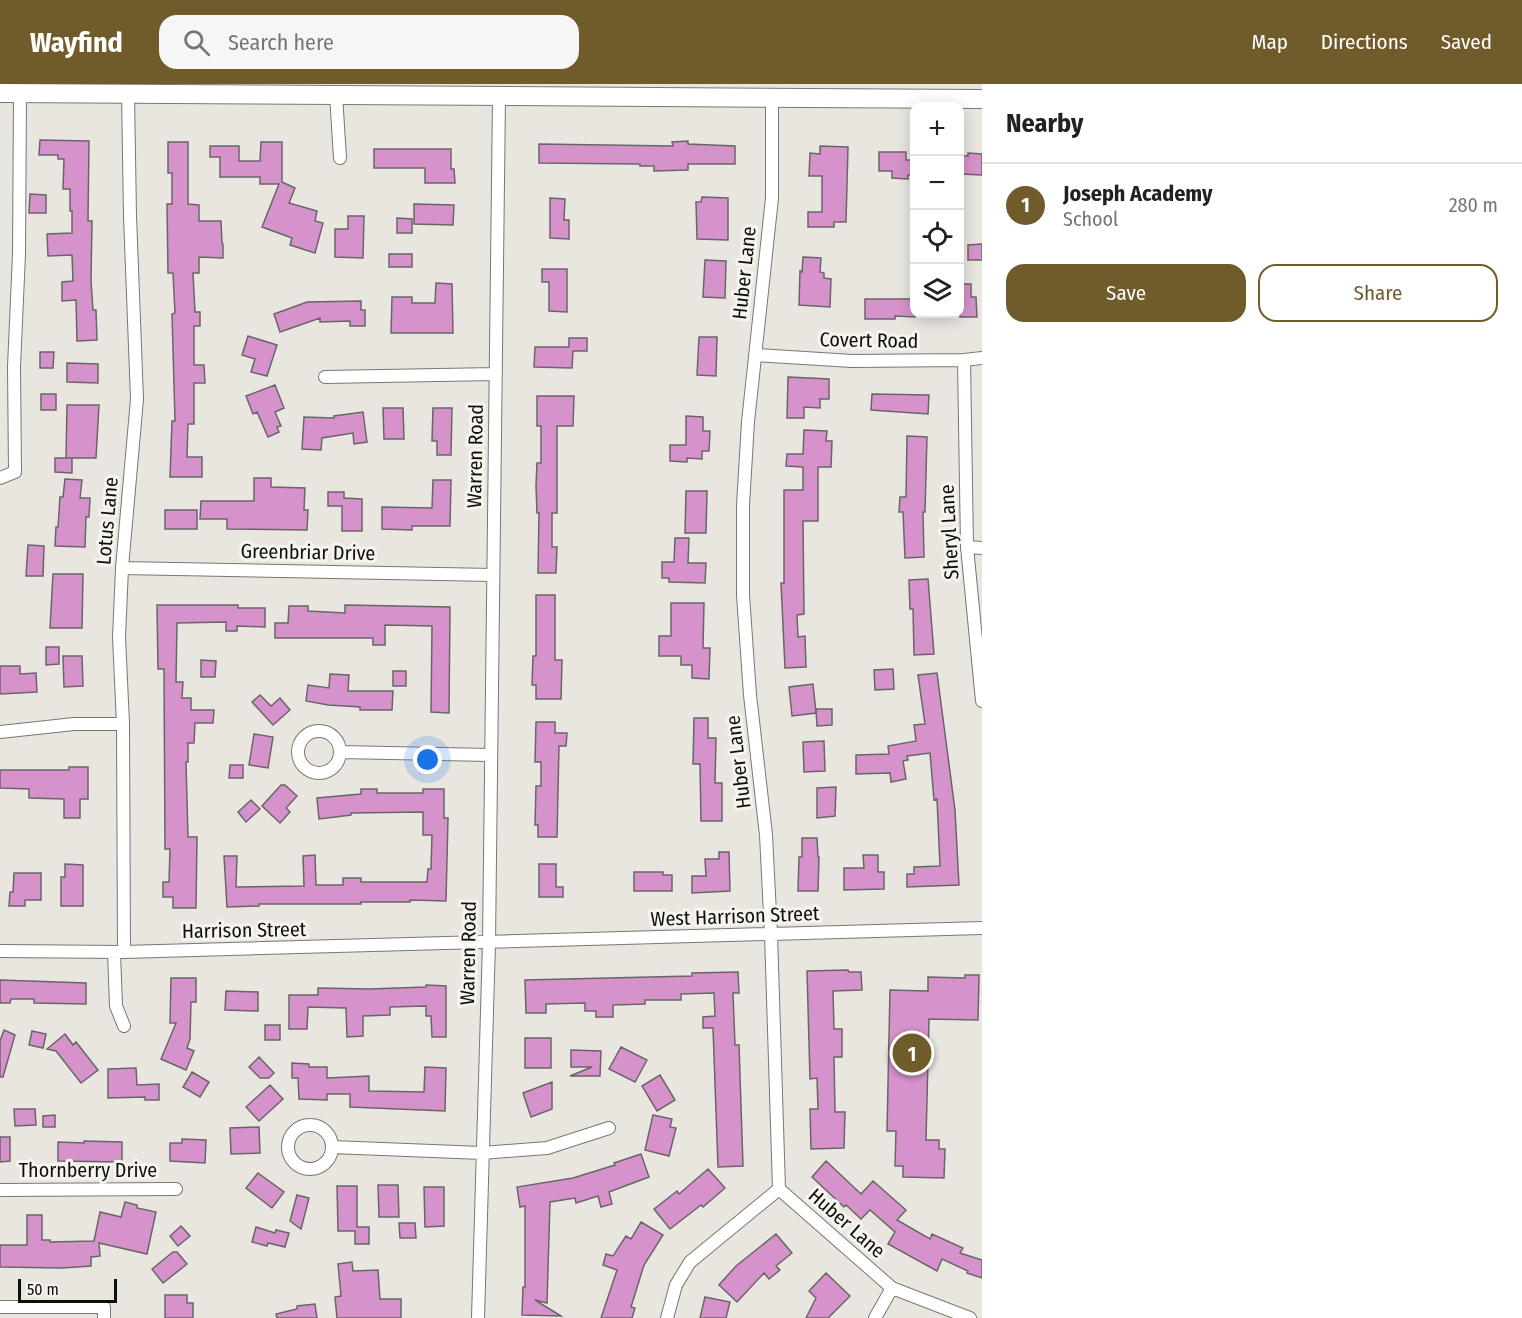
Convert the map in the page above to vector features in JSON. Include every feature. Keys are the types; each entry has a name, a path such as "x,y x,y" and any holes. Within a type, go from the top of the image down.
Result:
{"main road":[{"path":"7,91 128,93 234,89 336,95 459,90 499,96 772,98 885,91 982,99"}],"street":[{"path":"0,478 15,472 14,367 19,254 7,91"},
{"name":"Lotus Lane","path":"124,1026 116,1006 123,724 119,637 122,568 136,399 128,93"},
{"path":"336,95 340,158"},
{"name":"Warren Road","path":"478,1318 489,943 499,96"},
{"name":"Huber Lane","path":"772,98 772,198 748,422 743,505 743,595 750,695 766,836 779,1189 892,1288 970,1318"},
{"name":"Covert Road","path":"756,355 852,361 982,358"},
{"name":"Sheryl Lane","path":"964,360 967,547 982,701"},
{"path":"325,377 496,374"},
{"path":"967,547 982,548"},
{"name":"Greenbriar Drive","path":"122,568 493,575"},
{"path":"0,732 74,724 123,724"},
{"path":"340,752 490,755"},
{"name":"West Harrison Street","path":"489,943 982,928"},
{"name":"Harrison Street","path":"0,951 119,952 489,943"},
{"path":"332,1147 482,1153 547,1148 609,1128"},
{"name":"Thornberry Drive","path":"0,1190 176,1189"},
{"path":"667,1318 676,1285 690,1262 779,1189"},
{"path":"875,1318 892,1288"},
{"path":"0,1307 104,1307 104,1318"}],"building":[{"path":"40,140 89,141 88,221 92,221 91,281 93,310 96,310 97,340 77,341 76,300 62,301 62,282 73,281 72,255 48,256 47,234 72,233 72,211 70,211 70,189 63,189 64,159 58,159 58,155 39,155"},
{"path":"688,141 688,144 735,146 735,164 688,164 688,170 654,171 654,166 640,166 640,164 539,163 539,144 673,146 672,142"},
{"path":"168,142 188,142 188,204 199,205 199,221 221,221 223,258 199,257 199,273 193,273 195,312 200,312 200,326 194,326 194,365 204,365 205,383 194,383 194,424 188,424 187,457 202,457 202,477 170,477 172,421 175,421 172,314 175,313 173,273 168,273 167,204 172,204 172,173 168,173"},
{"path":"261,142 282,142 282,182 295,188 289,203 317,211 315,221 323,223 315,253 290,245 292,238 262,227 279,184 260,184 260,177 220,177 220,157 210,157 210,146 239,146 239,161 260,161"},
{"path":"820,146 848,147 846,222 834,222 834,227 808,227 808,212 822,212 822,176 809,176 810,153 820,154"},
{"path":"374,149 451,149 451,169 454,169 455,183 425,183 425,168 374,168"},
{"path":"879,152 906,152 906,160 910,160 908,179 892,178 892,171 879,171"},
{"path":"968,153 982,154 982,175 964,174 964,156 968,156"},
{"path":"30,194 46,195 46,213 29,213"},
{"path":"702,197 728,198 728,240 697,239 696,202 701,202"},
{"path":"550,198 565,199 564,220 569,220 569,239 550,238"},
{"path":"414,204 454,205 453,225 414,224"},
{"path":"348,216 364,216 363,258 335,257 335,229 348,229"},
{"path":"397,218 412,219 412,233 397,233"},
{"path":"982,244 982,260 968,260 968,245"},
{"path":"389,254 412,254 412,267 389,267"},
{"path":"803,257 821,258 820,272 824,273 824,278 831,279 830,307 799,305 800,271 802,272"},
{"path":"705,260 726,261 725,298 703,297"},
{"path":"542,269 567,269 567,312 549,311 549,282 542,282"},
{"path":"436,283 452,284 453,333 391,333 392,297 412,297 412,303 435,303"},
{"path":"964,284 971,284 971,297 976,297 977,317 964,317"},
{"path":"865,299 910,299 910,317 865,319"},
{"path":"361,301 361,310 365,310 365,326 350,326 350,321 320,322 320,318 280,332 274,314 307,302"},
{"path":"248,336 277,345 267,376 251,372 255,359 242,355"},
{"path":"699,337 717,337 716,376 697,375"},
{"path":"569,338 587,338 587,351 573,351 572,368 534,367 535,347 569,347"},
{"path":"40,352 54,352 53,368 40,368"},
{"path":"67,363 98,364 98,383 67,382"},
{"path":"788,377 829,379 829,399 820,399 820,408 804,407 804,418 787,418"},
{"path":"275,385 284,408 275,412 281,426 277,427 279,432 268,437 257,412 253,414 246,396"},
{"path":"41,394 56,394 56,410 41,410"},
{"path":"872,394 929,395 928,414 871,410"},
{"path":"537,396 574,396 573,426 557,426 557,513 552,513 552,547 557,547 556,573 538,573 539,513 537,513 536,486 537,463 541,463 541,426 537,426"},
{"path":"67,405 99,405 96,458 66,458"},
{"path":"383,408 403,408 404,439 384,439"},
{"path":"433,408 452,408 451,455 437,455 437,441 432,441"},
{"path":"363,412 367,442 354,444 353,433 322,438 321,450 302,449 304,417 334,418 334,416"},
{"path":"686,416 703,417 703,431 710,431 709,451 702,451 702,459 687,458 687,462 670,461 670,445 686,445"},
{"path":"804,430 827,431 826,441 832,441 831,467 818,467 818,521 803,521 804,614 797,615 798,637 805,636 806,667 785,668 781,583 784,583 784,490 803,490 803,467 786,466 787,454 803,454"},
{"path":"907,436 927,437 925,512 923,512 924,557 905,558 903,512 899,512 900,497 906,497"},
{"path":"55,458 72,458 72,473 55,472"},
{"path":"254,478 271,478 271,487 305,488 304,510 308,510 307,530 227,529 227,519 200,519 201,501 254,501"},
{"path":"65,479 82,480 80,498 90,498 89,517 86,517 85,547 55,546 60,497 63,497"},
{"path":"433,480 451,480 450,526 412,526 412,530 382,529 382,507 432,508"},
{"path":"686,491 707,491 706,533 685,533"},
{"path":"328,492 344,492 344,498 362,499 362,531 342,531 342,506 328,506"},
{"path":"165,510 197,510 197,529 165,529"},
{"path":"675,538 689,538 688,563 706,563 705,583 669,582 669,578 662,578 662,562 674,562"},
{"path":"28,545 44,546 43,576 26,576"},
{"path":"53,574 83,574 82,628 50,628"},
{"path":"928,579 934,654 914,655 913,609 910,609 909,580"},
{"path":"536,595 555,595 555,660 562,660 561,699 536,699 536,685 532,685 533,656 536,656"},
{"path":"671,603 704,603 703,648 710,648 709,679 692,678 692,665 681,665 681,656 659,656 659,636 671,636"},
{"path":"157,605 238,605 238,608 265,608 265,627 237,626 237,631 226,631 226,622 177,623 176,682 183,682 182,698 191,698 191,710 214,710 213,723 195,723 194,743 188,743 188,762 186,762 188,837 197,837 196,908 173,908 173,897 163,897 163,882 169,882 170,849 165,849 164,669 158,669"},
{"path":"345,605 450,607 449,713 431,712 432,626 385,625 385,645 373,645 373,638 275,638 275,623 288,623 289,606 308,606 308,611 345,613"},
{"path":"46,647 59,647 59,664 46,665"},
{"path":"63,656 82,656 83,686 64,687"},
{"path":"201,660 216,661 215,677 201,677"},
{"path":"0,666 20,666 20,674 36,673 37,692 0,694"},
{"path":"893,669 894,689 875,690 874,670"},
{"path":"393,671 406,671 406,686 393,686"},
{"path":"937,673 955,810 959,885 907,887 907,874 914,874 914,867 940,866 937,799 934,800 930,753 907,756 908,760 903,761 906,779 891,782 890,773 856,774 856,755 889,754 888,746 916,741 914,725 925,724 918,675"},
{"path":"330,674 349,675 348,691 393,691 392,710 360,710 360,707 306,701 308,685 329,688"},
{"path":"813,684 816,713 792,716 789,687"},
{"path":"260,695 271,706 280,698 290,710 273,725 252,702"},
{"path":"816,709 832,709 832,725 817,726"},
{"path":"694,718 708,718 708,738 716,738 715,783 722,783 722,821 701,821 700,764 693,764"},
{"path":"536,722 555,722 555,733 567,733 566,746 559,746 557,837 538,837 538,825 535,825 536,786 541,786 541,762 535,762"},
{"path":"254,734 273,737 268,768 249,765"},
{"path":"824,741 825,771 804,772 803,742"},
{"path":"230,765 243,765 243,778 229,778"},
{"path":"69,767 88,767 88,799 80,799 80,818 64,818 64,799 29,798 29,789 0,788 0,770 69,770"},
{"path":"281,785 285,785 297,796 286,808 290,812 280,823 262,806"},
{"path":"836,787 835,816 817,818 817,788"},
{"path":"361,789 377,789 377,793 423,793 423,789 444,789 444,818 448,818 446,901 259,904 259,906 227,907 224,856 237,856 236,887 304,886 303,856 315,855 316,885 343,885 343,878 361,878 361,882 427,882 428,869 431,869 432,835 423,835 423,812 351,813 351,815 319,819 317,798 361,794"},
{"path":"251,800 260,809 246,822 238,812"},
{"path":"802,838 817,838 818,891 798,891"},
{"path":"719,852 729,852 730,891 692,893 692,876 706,876 705,859 719,859"},
{"path":"863,855 878,855 878,872 884,872 884,889 844,890 844,868 864,868"},
{"path":"65,864 83,865 83,906 61,906 61,877 65,877"},
{"path":"539,864 556,864 556,887 563,887 563,897 539,897"},
{"path":"634,872 663,872 663,875 672,875 672,891 634,891"},
{"path":"14,873 41,873 41,900 25,900 25,906 9,906 10,892 13,892"},
{"path":"848,970 849,972 861,972 862,990 833,991 834,1029 842,1029 842,1057 834,1057 835,1112 845,1112 844,1148 811,1149 810,1109 818,1109 817,1078 810,1079 807,971"},
{"path":"738,972 739,993 733,993 735,1045 739,1045 743,1166 718,1167 713,1028 703,1028 703,1017 715,1016 714,993 681,994 681,1000 645,1000 645,1004 613,1005 613,1017 596,1017 596,1011 585,1011 585,1003 546,1004 546,1013 526,1013 525,980 692,976 692,973"},
{"path":"965,975 979,975 978,1020 929,1019 926,1140 939,1140 939,1149 945,1149 944,1178 903,1177 903,1166 895,1166 896,1131 887,1131 890,990 928,991 928,977 965,978"},
{"path":"171,978 196,978 196,1002 191,1002 190,1039 187,1048 194,1051 186,1070 161,1059 176,1023 170,1023"},
{"path":"0,980 86,983 86,1004 34,1003 34,999 11,999 10,1003 0,1003"},
{"path":"426,985 446,986 446,1037 432,1037 431,1016 426,1016 426,1006 390,1007 390,1015 363,1016 363,1036 347,1037 346,1008 308,1007 307,1029 289,1029 289,995 318,995 318,988 369,989 426,987"},
{"path":"226,991 258,992 258,1011 225,1010"},
{"path":"265,1025 280,1025 280,1040 265,1040"},
{"path":"4,1030 15,1035 3,1077 0,1077 0,1041"},
{"path":"32,1031 46,1034 43,1048 29,1045"},
{"path":"65,1034 73,1045 76,1042 98,1070 81,1083 56,1051 47,1049"},
{"path":"525,1038 551,1038 551,1068 525,1068"},
{"path":"621,1047 647,1060 635,1082 609,1069"},
{"path":"571,1050 601,1051 600,1076 570,1076 592,1067 571,1067"},
{"path":"259,1057 274,1073 269,1078 260,1078 249,1067"},
{"path":"292,1063 309,1064 309,1067 327,1067 327,1078 369,1076 369,1091 424,1092 425,1067 446,1068 445,1111 350,1107 350,1094 327,1094 327,1100 299,1099 298,1078 292,1078"},
{"path":"136,1068 137,1085 159,1084 159,1100 145,1100 145,1097 108,1098 108,1069"},
{"path":"192,1072 209,1082 200,1097 183,1087"},
{"path":"660,1075 675,1100 657,1111 642,1086"},
{"path":"552,1082 552,1109 531,1117 523,1093"},
{"path":"270,1085 283,1099 259,1121 246,1107"},
{"path":"14,1109 35,1109 36,1125 15,1126"},
{"path":"55,1115 55,1127 43,1127 43,1116"},
{"path":"653,1115 672,1119 670,1127 676,1128 669,1156 645,1150"},
{"path":"259,1127 260,1153 231,1154 230,1128"},
{"path":"0,1137 10,1137 10,1161 0,1162"},
{"path":"182,1139 206,1140 205,1163 170,1161 170,1143 182,1143"},
{"path":"84,1141 122,1142 122,1162 58,1161 58,1142 84,1143"},
{"path":"641,1154 649,1177 609,1192 612,1204 601,1207 598,1196 576,1203 575,1198 550,1202 547,1303 535,1300 561,1316 522,1315 523,1287 525,1287 525,1206 520,1207 517,1187 573,1178"},
{"path":"826,1161 861,1194 873,1181 906,1210 897,1220 930,1239 932,1234 963,1248 960,1253 982,1260 982,1278 967,1273 968,1271 942,1259 937,1271 888,1244 895,1232 870,1210 861,1219 846,1205 844,1207 812,1177"},
{"path":"708,1169 725,1188 703,1207 701,1205 670,1229 654,1209 677,1191 679,1194"},
{"path":"258,1173 284,1192 272,1208 246,1188"},
{"path":"378,1185 398,1185 399,1217 379,1217"},
{"path":"337,1186 357,1186 357,1227 369,1227 369,1244 355,1244 355,1231 338,1231"},
{"path":"424,1187 444,1187 444,1226 425,1227"},
{"path":"297,1195 309,1198 301,1229 290,1221"},
{"path":"125,1202 137,1205 137,1208 156,1212 147,1254 99,1243 100,1256 91,1257 91,1266 0,1267 0,1245 27,1245 27,1215 42,1215 42,1240 50,1240 50,1242 94,1241 100,1212 121,1217"},
{"path":"641,1222 663,1235 644,1265 631,1307 635,1308 632,1318 601,1318 617,1270 603,1265 606,1254 613,1256 626,1236 631,1239"},
{"path":"399,1223 415,1223 416,1238 400,1238"},
{"path":"181,1226 190,1236 178,1246 170,1236"},
{"path":"256,1227 275,1233 276,1230 289,1233 285,1247 252,1242"},
{"path":"776,1234 792,1253 776,1266 780,1270 769,1279 764,1273 737,1302 719,1285 736,1266"},
{"path":"173,1252 177,1252 187,1264 163,1283 152,1269"},
{"path":"352,1262 353,1271 378,1270 380,1299 401,1299 401,1318 337,1318 335,1297 341,1296 338,1264"},
{"path":"826,1273 850,1296 828,1318 806,1318 816,1298 809,1291"},
{"path":"165,1295 187,1295 187,1303 193,1303 193,1318 165,1318"},
{"path":"705,1297 730,1302 726,1318 700,1318"},
{"path":"315,1304 317,1318 277,1318 276,1314 297,1309 297,1306"}],"place":[{"name":"Joseph Academy","path":"912,1053"}]}
